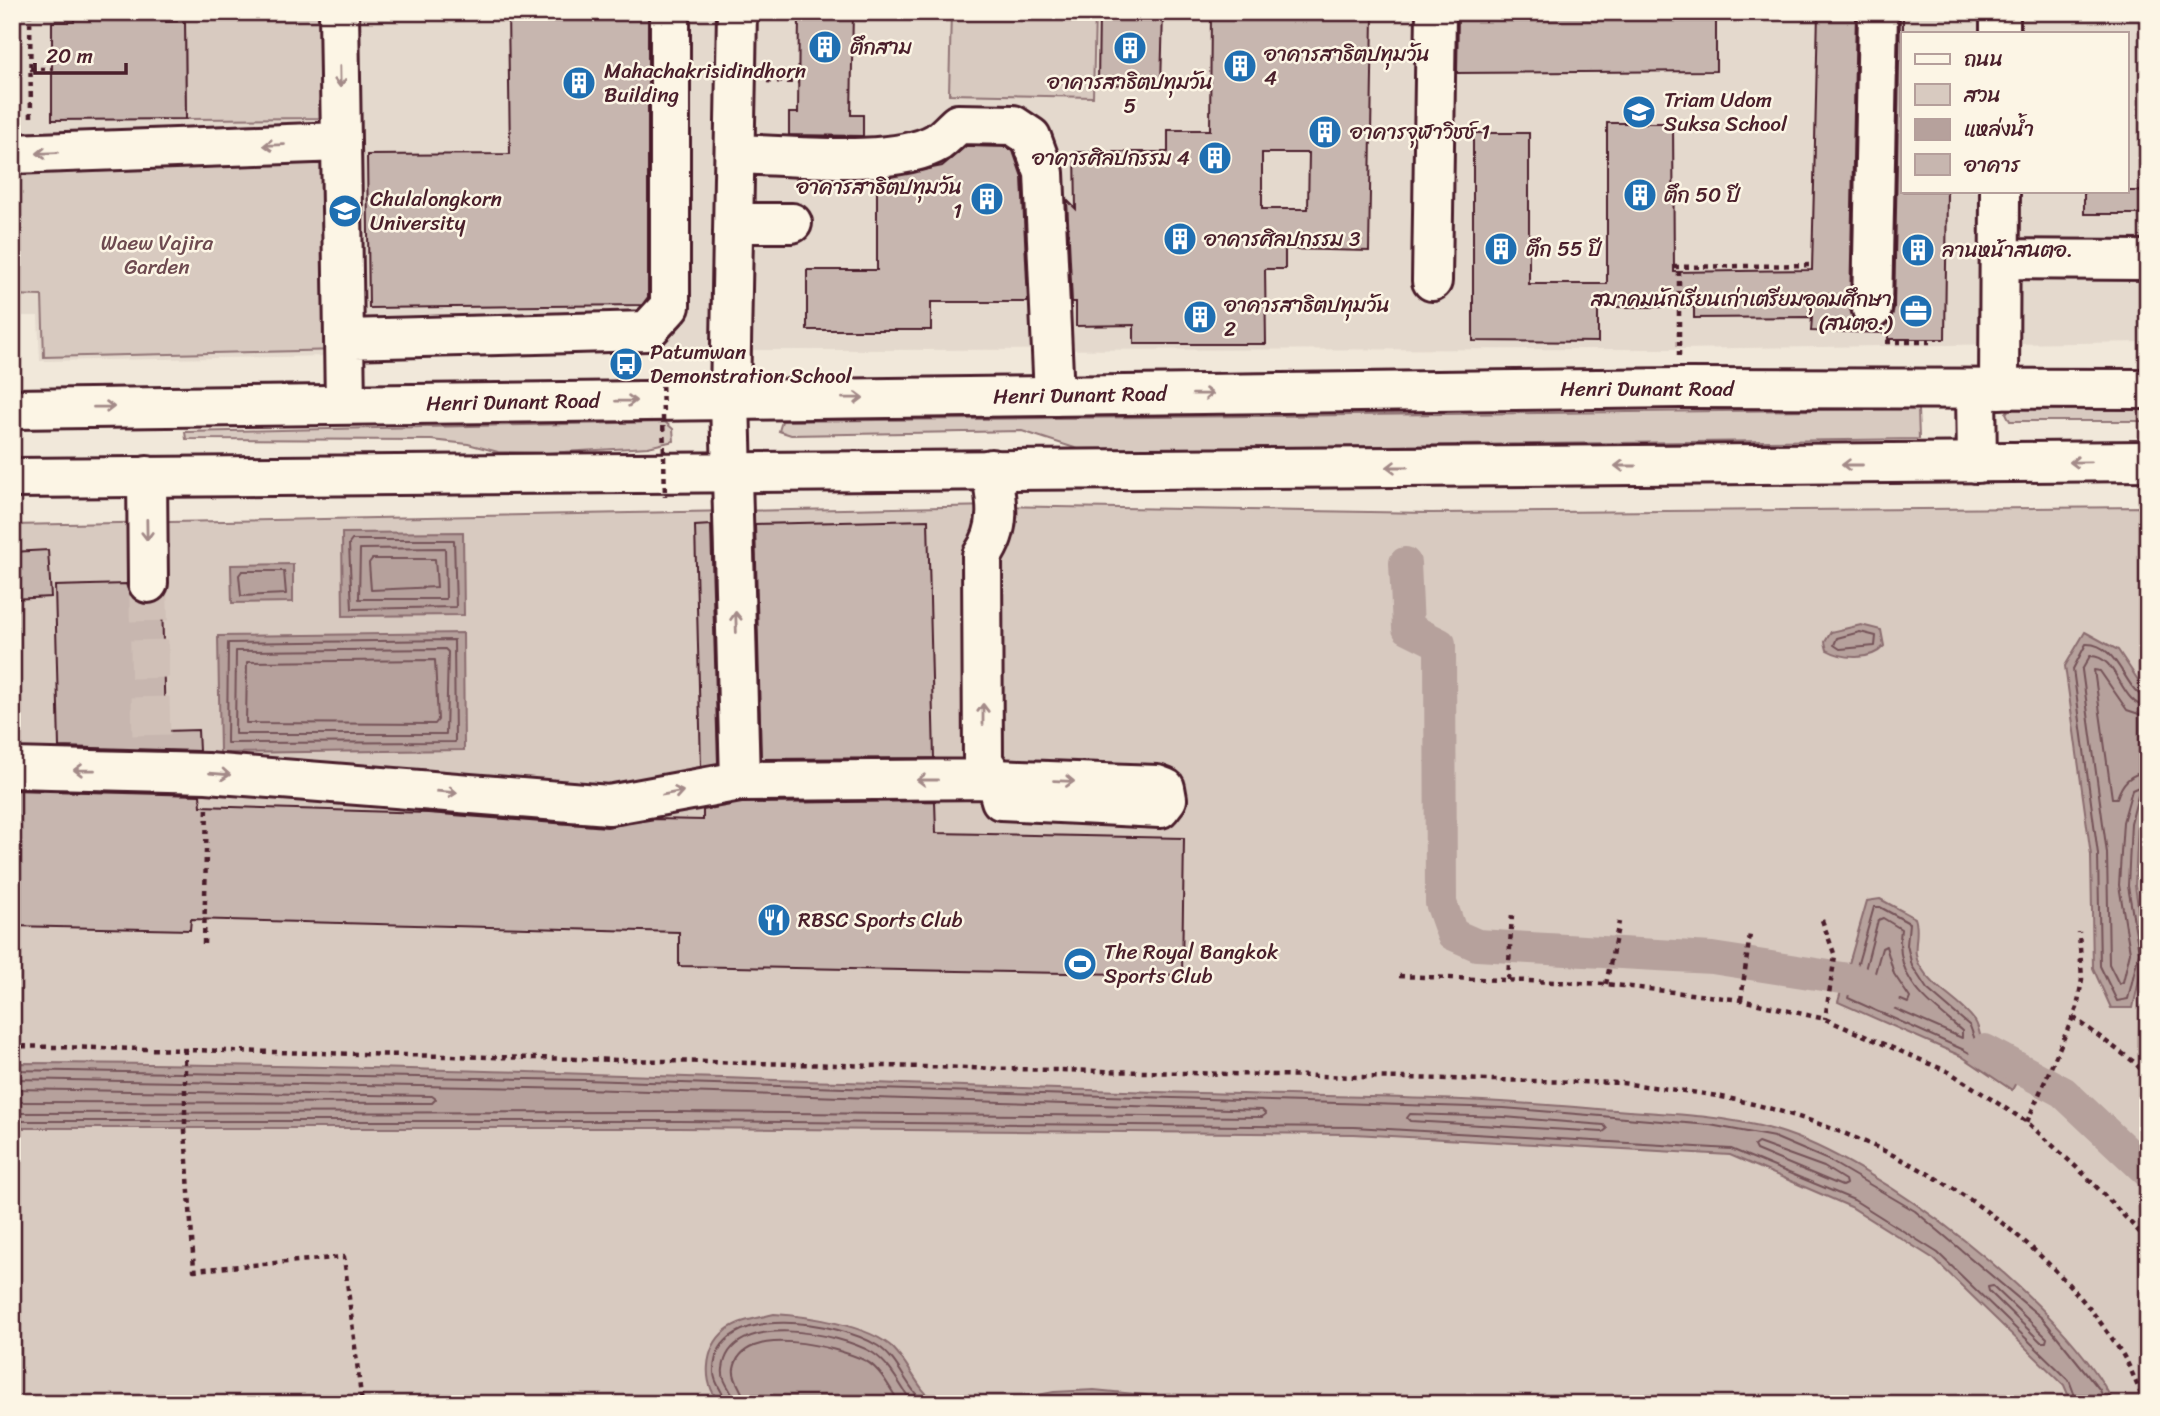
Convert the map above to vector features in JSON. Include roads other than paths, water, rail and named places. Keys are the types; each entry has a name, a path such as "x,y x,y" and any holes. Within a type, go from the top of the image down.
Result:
{"main road":[{"path":"340,12 345,404"},
{"path":"345,339 647,331 670,306 670,12"},
{"path":"737,12 730,400 740,781"},
{"path":"1432,281 1436,12"},
{"path":"1872,309 1878,12"},
{"path":"2000,12 2000,32"},
{"path":"736,154 877,157 911,152 937,142 958,124 1013,125 1031,137 1044,173 1054,396"},
{"path":"22,154 341,142"},
{"path":"1977,463 2000,259 2000,192"},
{"path":"735,223 792,223"},
{"path":"2000,259 2148,260"},
{"name":"Henri Dunant Road","path":"12,409 1680,388 2148,389"},
{"path":"12,478 731,470 2148,461"},
{"path":"12,768 152,768 609,805 740,781 995,779 1008,761 1007,556 995,539 996,506 992,468"},
{"path":"147,476 148,583"}],"water":[{"path":"463,532 464,615 343,616 342,533"},
{"path":"293,564 293,602 232,603 231,565"},
{"path":"1861,625 1881,630 1884,646 1872,654 1857,657 1827,650 1825,642 1831,632"},
{"path":"2085,632 2118,650 2148,695 2148,787 2138,823 2135,886 2145,953 2133,1008 2111,1008 2093,968 2091,855 2065,666"},
{"path":"463,633 464,750 220,753 218,636"},
{"path":"1880,899 1915,918 1916,954 1920,966 1932,982 1975,1021 1982,1043 2025,1066 2012,1090 1961,1056 1838,1002 1867,901"},
{"path":"12,1063 441,1070 1432,1099 1709,1117 1775,1130 1817,1146 1865,1171 1915,1204 2014,1282 2056,1324 2091,1366 2114,1404 2072,1404 2064,1385 1934,1259 1851,1207 1730,1155 1354,1134 678,1128 12,1128"},
{"path":"774,1314 836,1323 882,1340 893,1348 924,1391 937,1404 722,1404 715,1396 708,1377 713,1346 731,1327"},
{"path":"1094,1390 1145,1395 1177,1404 989,1404 1054,1392"}],"waterway":[{"path":"1405,563 1408,628 1440,644 1441,903 1452,934 1477,945 1712,958 1855,980 1884,996"},
{"path":"1985,1050 2063,1092 2148,1172"}],"tunnel":[{"path":"148,583 152,763"}],"place":[{"name":"ตึกสาม","path":"825,47"},
{"name":"อาคารสาธิตปทุมวัน 5","path":"1130,48"},
{"name":"อาคารสาธิตปทุมวัน 4","path":"1240,66"},
{"name":"Mahachakrisidindhorn Building","path":"579,83"},
{"name":"Triam Udom Suksa School","path":"1639,112"},
{"name":"อาคารจุฬาวิชช์ 1","path":"1325,132"},
{"name":"อาคารศิลปกรรม 4","path":"1215,158"},
{"name":"ตึก 50 ปี","path":"1640,195"},
{"name":"อาคารสาธิตปทุมวัน 1","path":"987,199"},
{"name":"Chulalongkorn University","path":"345,211"},
{"name":"อาคารศิลปกรรม 3","path":"1180,239"},
{"name":"ตึก 55 ปี","path":"1501,249"},
{"name":"ลานหน้าสนตอ.","path":"1918,250"},
{"name":"สมาคมนักเรียนเก่าเตรียมอุดมศึกษา (สนตอ.)","path":"1916,311"},
{"name":"อาคารสาธิตปทุมวัน 2","path":"1200,317"},
{"name":"Patumwan Demonstration School","path":"626,364"},
{"name":"RBSC Sports Club","path":"774,920"},
{"name":"The Royal Bangkok Sports Club","path":"1080,964"}],"park label":[{"name":"Waew Vajira Garden","path":"157,255"}]}
